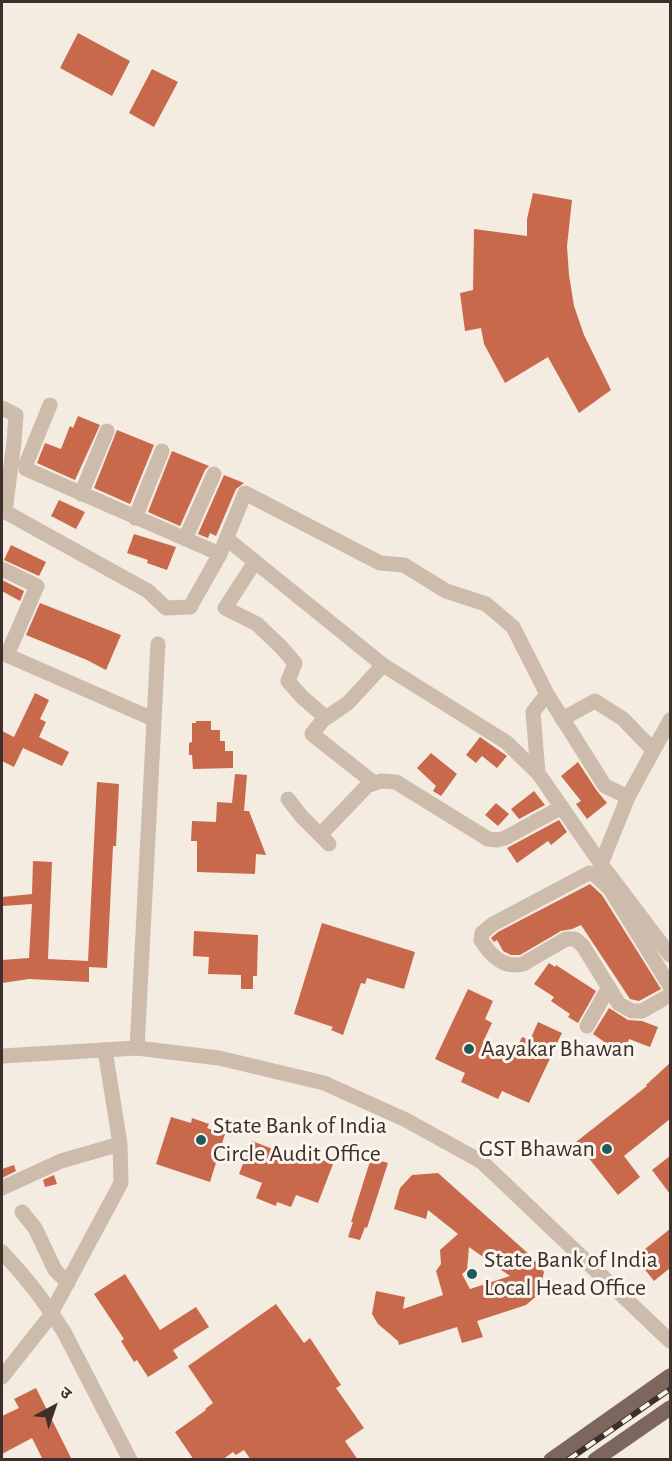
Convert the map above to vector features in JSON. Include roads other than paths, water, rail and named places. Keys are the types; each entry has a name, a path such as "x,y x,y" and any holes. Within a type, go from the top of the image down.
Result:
{"main road":[{"path":"551,1460 670,1376"},
{"path":"594,1460 670,1408"}],"street":[{"path":"50,405 26,469 220,554"},
{"path":"2,408 16,415 8,440 3,510 148,591 166,608 190,607 220,554 245,493 380,563 404,565 446,591 486,604 513,627 547,694 605,786 628,797"},
{"path":"81,494 107,431"},
{"path":"135,518 162,451"},
{"path":"184,539 214,474"},
{"path":"227,539 383,664 506,742 538,773 601,864 670,955"},
{"path":"255,562 225,608 256,624 281,647 295,663 288,681 302,698 325,717"},
{"path":"2,569 37,586 4,654 153,719"},
{"path":"136,1048 148,865 158,644"},
{"path":"374,783 314,737 313,732 325,717 348,703 383,664"},
{"path":"538,773 533,712 547,694"},
{"path":"562,719 595,701 623,718 653,750"},
{"path":"601,864 628,797 670,720"},
{"path":"288,799 302,817 325,839 355,798 367,786 381,781 396,782 488,839 505,838 562,807"},
{"path":"670,986 610,889 596,875 589,873 493,924 482,933 481,940 490,954 503,963 516,966 566,939 575,939 583,946 619,1004 632,1011 642,1011 670,995"},
{"path":"587,1026 609,987"},
{"path":"2,1056 136,1048 219,1058 324,1083 425,1130 482,1162 670,1341"},
{"path":"2,1377 52,1312 121,1183 120,1144 105,1050"},
{"path":"2,1188 61,1161 120,1144"},
{"path":"22,1212 35,1228 55,1270 68,1283"},
{"path":"2,1251 52,1312 130,1460"}],"railway":[{"path":"568,1460 670,1389"}],"place":[{"name":"Aayakar Bhawan","path":"469,1049"},
{"name":"State Bank of India Circle Audit Office","path":"201,1140"},
{"name":"GST Bhawan","path":"607,1149"},
{"name":"State Bank of India Local Head Office","path":"472,1274"}]}
